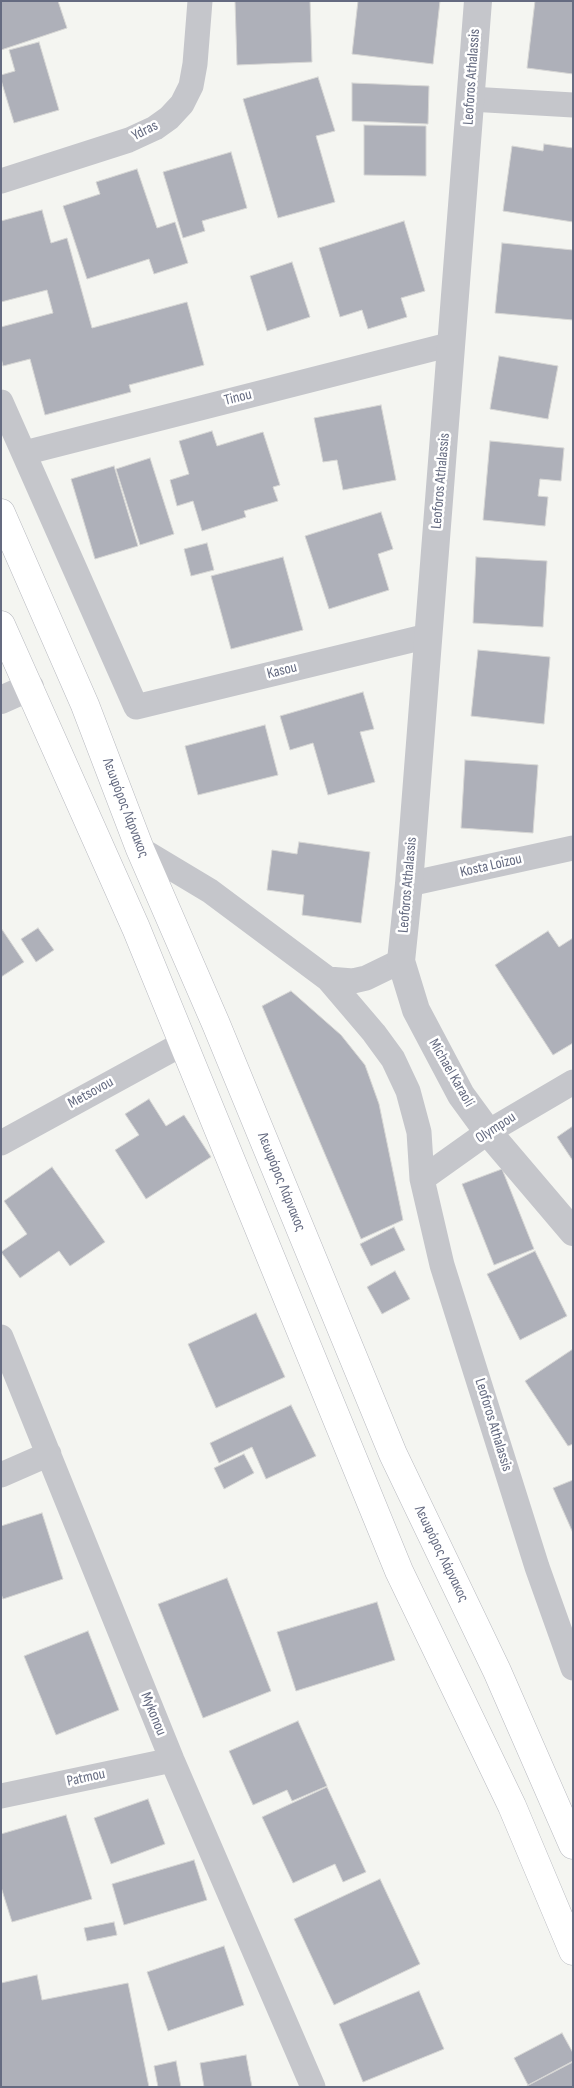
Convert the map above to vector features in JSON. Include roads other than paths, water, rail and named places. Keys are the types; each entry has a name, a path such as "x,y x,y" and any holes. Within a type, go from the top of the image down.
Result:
{"main road":[{"name":"Λεωφόρος Λάρνακος","path":"1,513 85,705 140,849 216,1024 393,1454 497,1671 573,1845"},
{"path":"1,625 136,928 182,1044 228,1150 400,1570 512,1806 573,1951"}],"street":[{"name":"Ydras","path":"1,181 129,140 156,128 169,118 182,104 191,86 196,64 200,1"},
{"name":"Leoforos Athalassis","path":"401,961 409,884 478,1"},
{"path":"470,99 573,105"},
{"name":"Tinou","path":"24,453 452,344"},
{"path":"1,402 24,453"},
{"name":"Kasou","path":"24,453 136,707 428,636"},
{"path":"1,700 30,688"},
{"name":"Kosta Loizou","path":"409,884 573,848"},
{"path":"140,849 210,891 328,979 374,1033 393,1059 408,1091 419,1132 422,1179"},
{"path":"328,979 353,981 366,978 401,961"},
{"name":"Michael Karaoli","path":"401,961 416,1010 462,1095 488,1132 573,1232"},
{"name":"Metsovou","path":"1,1143 182,1044"},
{"name":"Olympou","path":"422,1179 488,1132 573,1082"},
{"name":"Leoforos Athalassis","path":"422,1179 442,1264 537,1566 573,1668"},
{"name":"Mykonou","path":"1,1337 50,1454 172,1760 314,2087"},
{"path":"1,1476 50,1454"},
{"name":"Patmou","path":"1,1796 172,1760"}]}
